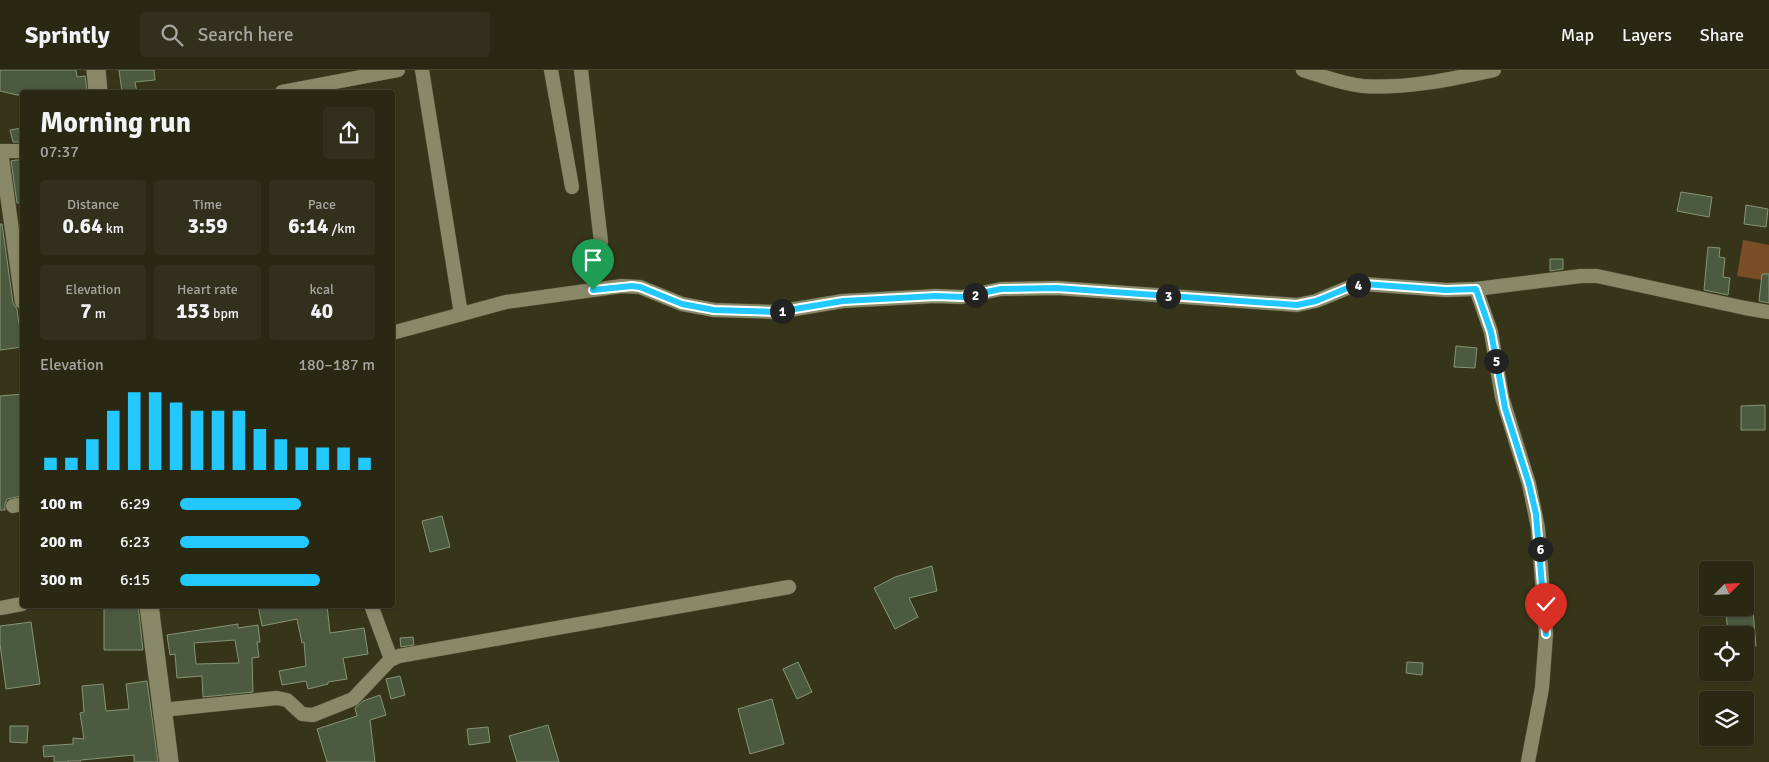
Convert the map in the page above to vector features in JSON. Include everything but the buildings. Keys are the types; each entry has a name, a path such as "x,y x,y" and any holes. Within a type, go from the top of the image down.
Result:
{"street":[{"path":"96,70 98,90"},
{"path":"293,90 398,70"},
{"path":"422,70 461,314"},
{"path":"551,70 572,187"},
{"path":"580,70 601,242"},
{"path":"1302,70 1350,84 1370,86 1440,81 1494,70"},
{"path":"20,151 1,151 20,288"},
{"path":"395,332 506,302 622,286 640,287 682,304 706,309 777,312 843,301 936,296 962,297 1001,289 1022,288 1057,288 1297,305 1316,301 1350,287 1364,284 1446,290 1476,289 1572,277 1597,276 1769,312"},
{"path":"1476,289 1491,332 1502,396 1529,484 1538,528 1546,634 1542,688 1528,762"},
{"path":"162,710 277,698 287,700 297,712 313,715 352,700 391,659 409,654 789,587"},
{"path":"0,608 20,604"},
{"path":"149,608 169,762"},
{"path":"372,608 391,659"}],"shaded area":[{"path":"1743,240 1769,245 1769,281 1737,276"}],"route":[{"path":"593,290 632,286 640,287 682,304 714,310 777,312 843,301 936,296 962,297 1001,289 1022,288 1057,288 1297,305 1316,301 1350,287 1364,284 1446,290 1476,289 1491,332 1502,396 1529,484 1536,514 1546,634"}]}
